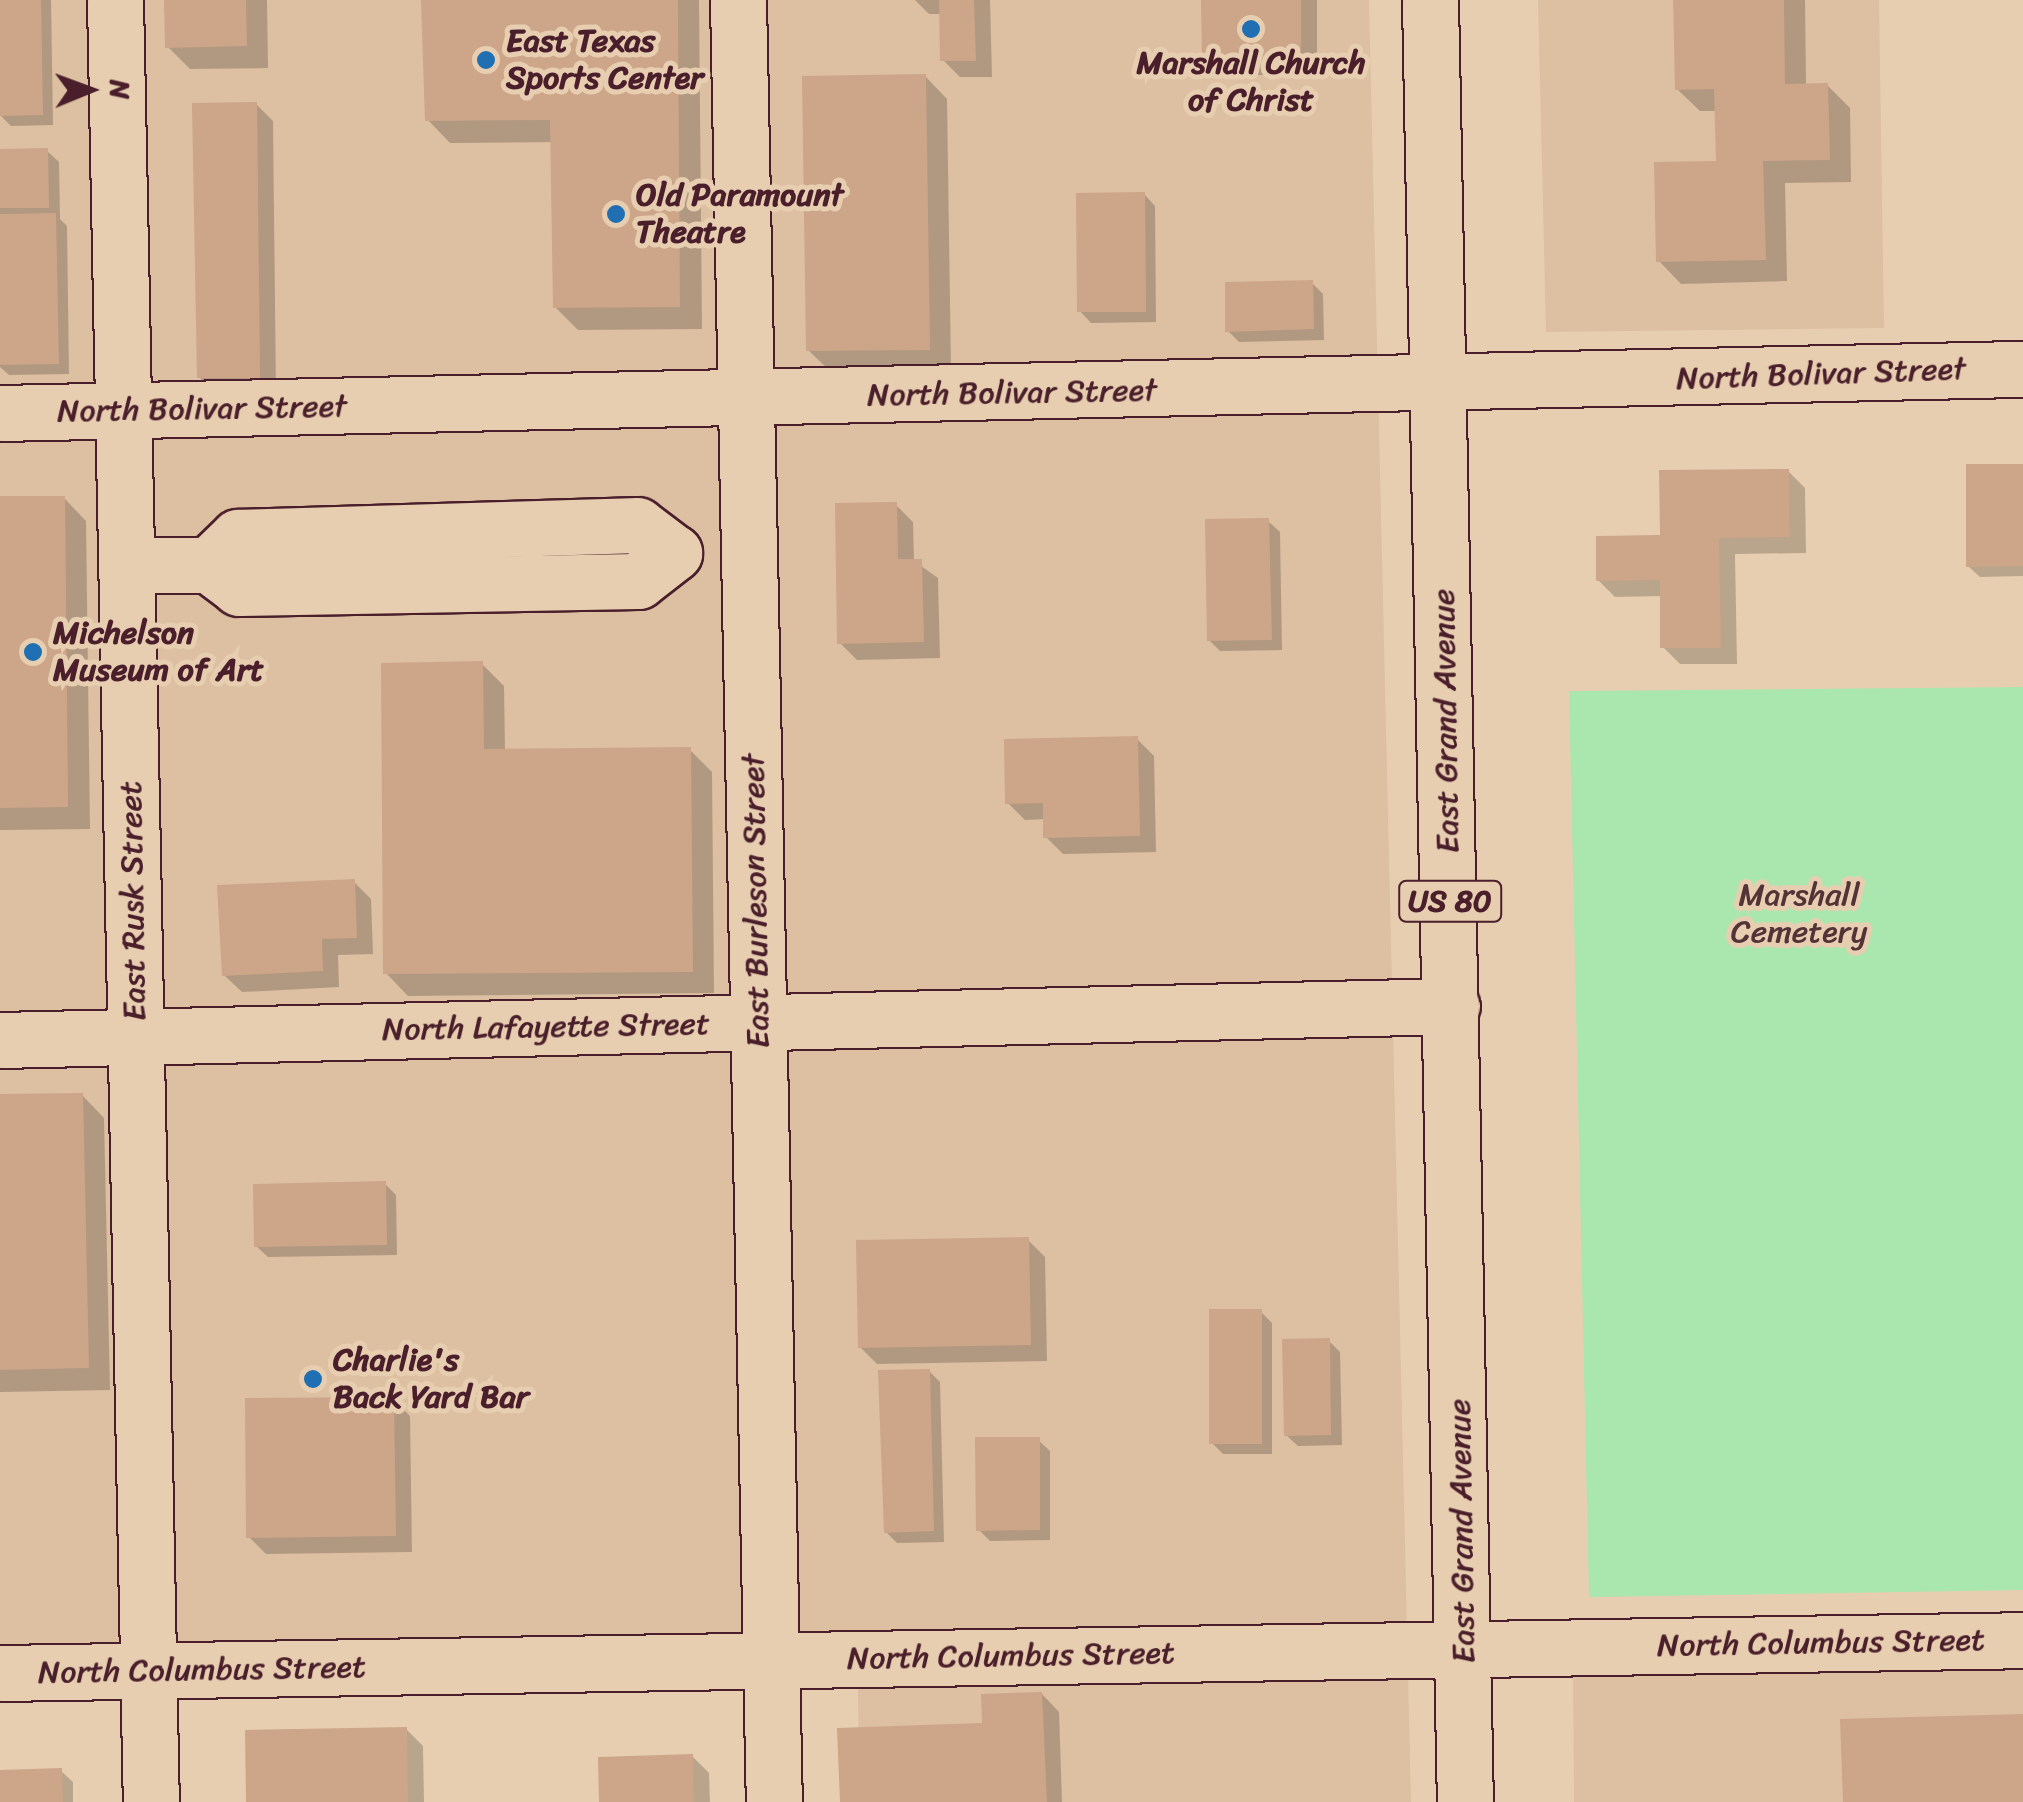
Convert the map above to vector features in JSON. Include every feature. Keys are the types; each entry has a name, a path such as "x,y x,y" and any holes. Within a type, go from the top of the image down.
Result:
{"main road":[{"name":"East Rusk Street","path":"114,0 151,1802"},
{"name":"East Burleson Street","path":"738,0 774,1802"},
{"name":"East Grand Avenue","path":"1430,0 1465,1802"},
{"name":"North Bolivar Street","path":"0,413 2023,369"},
{"path":"126,566 209,565 240,588 638,582 674,553 750,552"},
{"name":"North Lafayette Street","path":"0,1040 1452,1006"},
{"name":"North Columbus Street","path":"0,1673 2023,1640"}],"shaded area":[{"path":"0,0 1369,0 1411,1802 860,1802 857,1644 0,1658"},
{"path":"1538,0 1879,0 1884,328 1546,332"},
{"path":"2023,1659 2023,1802 1574,1802 1573,1663"}],"green space":[{"name":"Marshall Cemetery","path":"2023,687 2023,1590 1589,1597 1569,691"}],"building":[{"path":"0,0 41,0 43,115 0,116"},
{"path":"164,0 246,0 247,46 165,48"},
{"name":"Old Paramount Theatre","path":"421,0 678,0 680,307 553,308 550,120 425,121"},
{"path":"939,0 974,0 976,61 940,61"},
{"name":"Marshall Church of Christ","path":"1201,0 1301,0 1301,59 1202,59"},
{"path":"1673,0 1784,0 1785,84 1828,83 1830,160 1763,161 1766,260 1656,262 1654,162 1716,161 1714,89 1675,90"},
{"path":"926,74 930,350 806,351 802,76"},
{"path":"257,102 260,378 197,378 192,103"},
{"path":"48,148 49,208 0,208 0,149"},
{"path":"1145,192 1146,312 1077,312 1076,193"},
{"path":"56,213 59,364 0,365 0,214"},
{"path":"1313,280 1314,329 1225,332 1225,282"},
{"path":"1966,464 2023,464 2023,566 1966,567"},
{"path":"1789,469 1790,537 1719,538 1721,648 1660,648 1660,580 1596,581 1596,536 1660,535 1659,470"},
{"name":"Michelson Museum of Art","path":"0,496 65,496 68,807 0,808"},
{"path":"897,502 898,559 922,559 924,642 837,644 835,503"},
{"path":"1269,518 1272,640 1207,641 1205,519"},
{"path":"483,661 484,749 691,747 693,972 383,974 381,663"},
{"path":"1138,736 1140,836 1043,838 1043,803 1005,804 1004,739"},
{"path":"355,879 357,938 322,939 323,971 222,976 217,885"},
{"path":"83,1093 89,1368 0,1370 0,1094"},
{"path":"386,1181 387,1245 254,1247 253,1184"},
{"path":"1029,1237 1031,1345 858,1348 856,1240"},
{"path":"1209,1309 1262,1309 1262,1444 1209,1444"},
{"path":"1330,1338 1331,1435 1284,1436 1282,1339"},
{"path":"930,1369 934,1531 884,1533 878,1370"},
{"path":"394,1397 396,1536 246,1538 245,1398"},
{"path":"975,1437 1040,1437 1040,1530 976,1531"},
{"path":"1042,1692 1047,1802 840,1802 837,1728 982,1723 981,1694"},
{"path":"2023,1714 2023,1802 1843,1802 1840,1719"},
{"path":"407,1727 408,1802 246,1802 245,1730"},
{"path":"693,1754 694,1802 599,1802 598,1757"},
{"path":"62,1768 63,1802 0,1802 0,1770"}],"place":[{"name":"Marshall Church of Christ","path":"1251,29"},
{"name":"East Texas Sports Center","path":"486,60"},
{"name":"Old Paramount Theatre","path":"616,214"},
{"name":"Michelson Museum of Art","path":"33,652"},
{"name":"Charlie's Back Yard Bar","path":"313,1379"}]}
